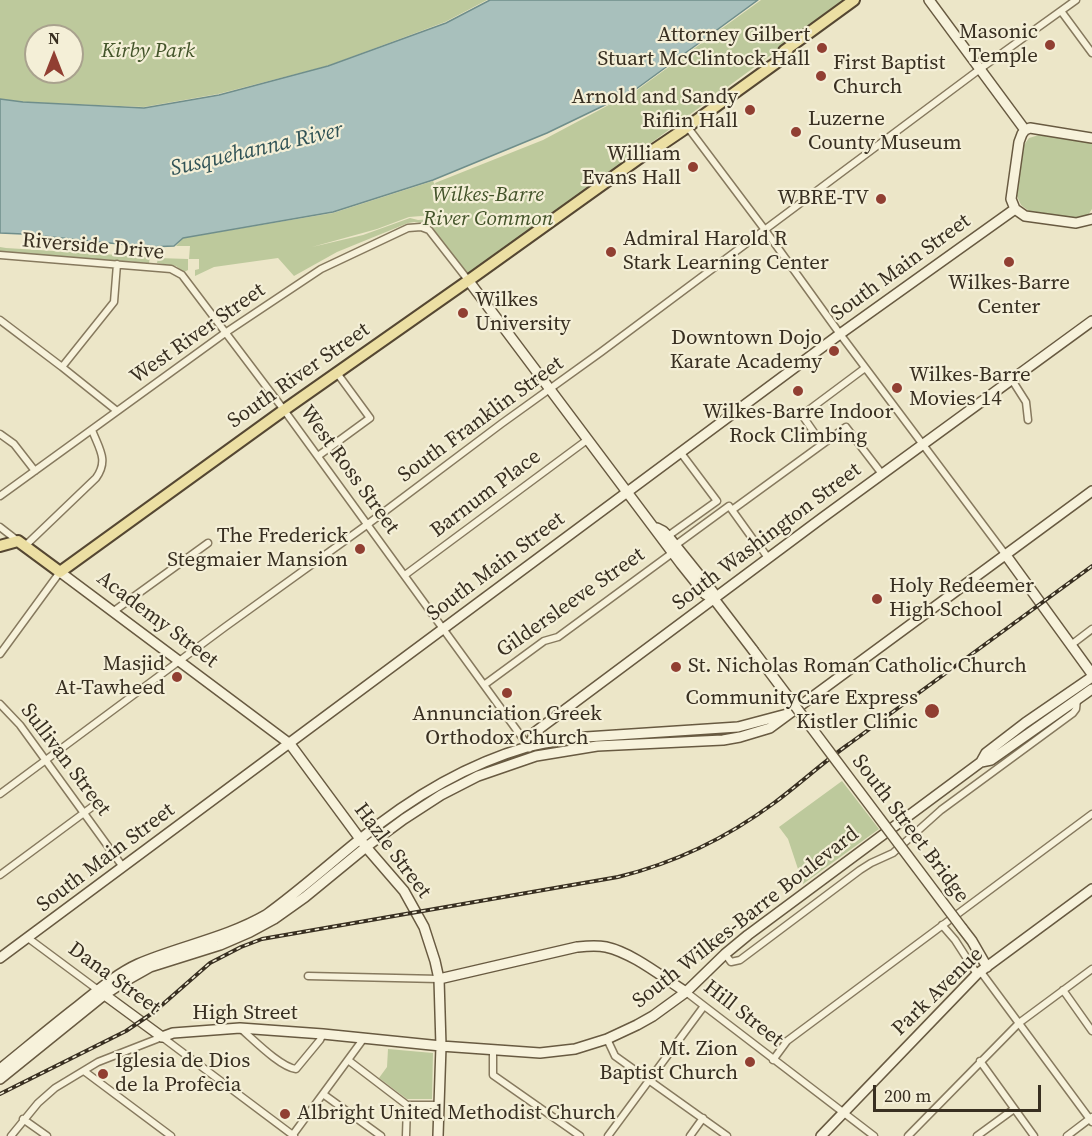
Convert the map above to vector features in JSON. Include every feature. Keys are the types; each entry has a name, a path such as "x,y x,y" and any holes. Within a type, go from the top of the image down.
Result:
{"main road":[{"name":"South River Street","path":"60,572 284,410 652,150 685,124 780,60 788,49 854,0"},
{"path":"929,0 1026,130"},
{"path":"1092,138 1030,128 1026,130 1019,142 1011,199 1015,209 1025,216 1076,223 1092,220"},
{"name":"South Main Street","path":"0,958 840,334 1015,209"},
{"path":"468,280 586,440 673,549"},
{"name":"South Washington Street","path":"529,747 535,732 1092,321"},
{"path":"363,843 441,795 478,776 536,756 597,746 723,740 770,728 1092,491"},
{"path":"653,525 668,536 673,549"},
{"path":"0,546 22,544"},
{"name":"Academy Street","path":"22,544 290,744"},
{"name":"South Street Bridge","path":"673,549 712,592 714,599 972,941 982,971"},
{"path":"1005,554 1092,675"},
{"name":"South Wilkes-Barre Boulevard","path":"981,762 986,753 1092,675"},
{"name":"South Wilkes-Barre Boulevard","path":"441,1046 540,1053 575,1049 607,1039 645,1020 686,992 725,954 775,914 933,797 981,762 991,760 1092,689"},
{"path":"0,1079 118,976 137,965 225,935 251,923 363,843 422,794 463,771 529,747 586,737 738,727 789,713"},
{"name":"Hazle Street","path":"290,744 363,843 404,891 430,943 439,979 441,1046 438,1136"},
{"name":"Park Avenue","path":"821,1136 982,971 1092,889"},
{"name":"Hill Street","path":"439,979 577,947 592,946 617,950 631,956 686,992"},
{"path":"0,1069 101,993"},
{"name":"Dana Street","path":"101,993 162,1037"},
{"name":"High Street","path":"162,1037 173,1033 240,1028 441,1046"}],"street":[{"name":"South Franklin Street","path":"0,795 1076,0"},
{"path":"1061,11 1092,53"},
{"path":"685,124 1005,554"},
{"name":"West River Street","path":"0,496 225,333 321,269 408,228 421,227 429,230 468,280"},
{"name":"Riverside Drive","path":"0,255 171,269 182,275 225,333"},
{"path":"62,367 114,302 117,264"},
{"path":"0,320 117,411"},
{"name":"West Ross Street","path":"225,333 368,524 536,756"},
{"path":"822,444 802,415 865,368"},
{"path":"318,456 370,418 337,373"},
{"path":"1012,380 1026,402 1028,420"},
{"path":"768,558 732,510 846,427 882,474"},
{"path":"22,544 96,478 103,467 103,459 92,430"},
{"path":"0,434 14,444 34,471"},
{"name":"Barnum Place","path":"405,575 586,440"},
{"path":"668,536 717,501 681,453"},
{"name":"Gildersleeve Street","path":"484,685 544,641 558,637 729,506 732,510"},
{"name":"Academy Street","path":"0,527 22,544"},
{"path":"114,611 208,543"},
{"name":"South River Street","path":"0,654 60,572"},
{"path":"1071,645 1092,629"},
{"path":"725,954 731,962 740,960 860,870 893,853 941,810 1072,713 1076,709 1077,700"},
{"name":"Sullivan Street","path":"0,704 20,725 123,867"},
{"path":"1038,726 1042,736"},
{"path":"933,797 941,810"},
{"path":"0,874 96,804"},
{"path":"773,1060 787,1041 1092,814"},
{"path":"942,925 982,971 1091,1119 1067,1136"},
{"name":"Dana Street","path":"27,938 101,993"},
{"path":"908,1136 1019,1023 1092,969"},
{"path":"308,976 439,979"},
{"path":"1063,990 1092,1030"},
{"name":"Hill Street","path":"686,992 874,1136"},
{"path":"608,1136 704,1006"},
{"path":"240,1028 289,1069 296,1070 323,1034"},
{"name":"Dana Street","path":"162,1037 293,1136"},
{"name":"High Street","path":"11,1136 23,1119 46,1095 98,1062 162,1037"},
{"path":"293,1136 364,1038"},
{"path":"607,1039 615,1056 728,1136"},
{"path":"493,1050 493,1074 580,1136"},
{"path":"348,1060 407,1105 439,1105"},
{"path":"980,1061 1034,1136"},
{"path":"84,1071 171,1136"},
{"path":"324,1094 381,1136"},
{"path":"406,1136 407,1105"},
{"path":"977,1136 1014,1109"},
{"path":"690,1136 703,1118"},
{"path":"23,1119 47,1136"}],"green space":[{"name":"Kirby Park","path":"0,0 487,0 445,22 327,66 218,94 144,107 0,99"},
{"name":"Wilkes-Barre River Common","path":"761,0 846,0 470,273 465,272 436,233 422,222 408,223 337,252 294,276 278,258 214,267 195,276 195,270 199,269 199,259 189,259 190,246 176,246 183,238 333,213 433,181 437,189 435,183 543,140 637,90","holes":["446,214 446,216 418,220 410,218 363,235 312,247 377,229 409,217"]},
{"path":"1039,135 1092,143 1092,209 1088,215 1078,218 1029,211 1021,205 1017,196 1024,145 1029,138"},
{"path":"0,247 150,257 149,263 6,252 0,251"},
{"path":"158,258 188,259 188,270 184,272 176,266 157,263"},
{"path":"842,781 879,829 803,884 788,839 779,827"},
{"path":"388,1049 433,1053 432,1099 407,1099 379,1078 387,1067"}],"water":[{"name":"Susquehanna River","path":"490,0 758,0 632,92 547,133 433,180 333,212 183,238 174,246 148,247 0,233 0,99 144,108 219,95 328,66 446,23"}],"railway":[{"path":"0,1094 126,1031 154,1012 210,963 262,939 618,877 700,848 738,827 774,803 839,751 1092,566"}],"place":[{"name":"Masonic Temple","path":"1050,45"},
{"name":"Attorney Gilbert Stuart McClintock Hall","path":"822,48"},
{"name":"First Baptist Church","path":"821,76"},
{"name":"Arnold and Sandy Riflin Hall","path":"750,110"},
{"name":"Luzerne County Museum","path":"796,132"},
{"name":"William Evans Hall","path":"693,167"},
{"name":"WBRE-TV","path":"881,199"},
{"name":"Admiral Harold R Stark Learning Center","path":"611,252"},
{"name":"Wilkes-Barre Center","path":"1009,262"},
{"name":"Wilkes University","path":"463,313"},
{"name":"Downtown Dojo Karate Academy","path":"834,351"},
{"name":"Wilkes-Barre Movies 14","path":"897,388"},
{"name":"Wilkes-Barre Indoor Rock Climbing","path":"798,391"},
{"name":"The Frederick Stegmaier Mansion","path":"360,549"},
{"name":"Holy Redeemer High School","path":"877,599"},
{"name":"St. Nicholas Roman Catholic Church","path":"676,667"},
{"name":"Masjid At-Tawheed","path":"177,677"},
{"name":"Annunciation Greek Orthodox Church","path":"507,693"},
{"name":"CommunityCare Express Kistler Clinic","path":"932,711"},
{"name":"Mt. Zion Baptist Church","path":"750,1062"},
{"name":"Iglesia de Dios de la Profecia","path":"103,1074"},
{"name":"Albright United Methodist Church","path":"285,1114"}]}
